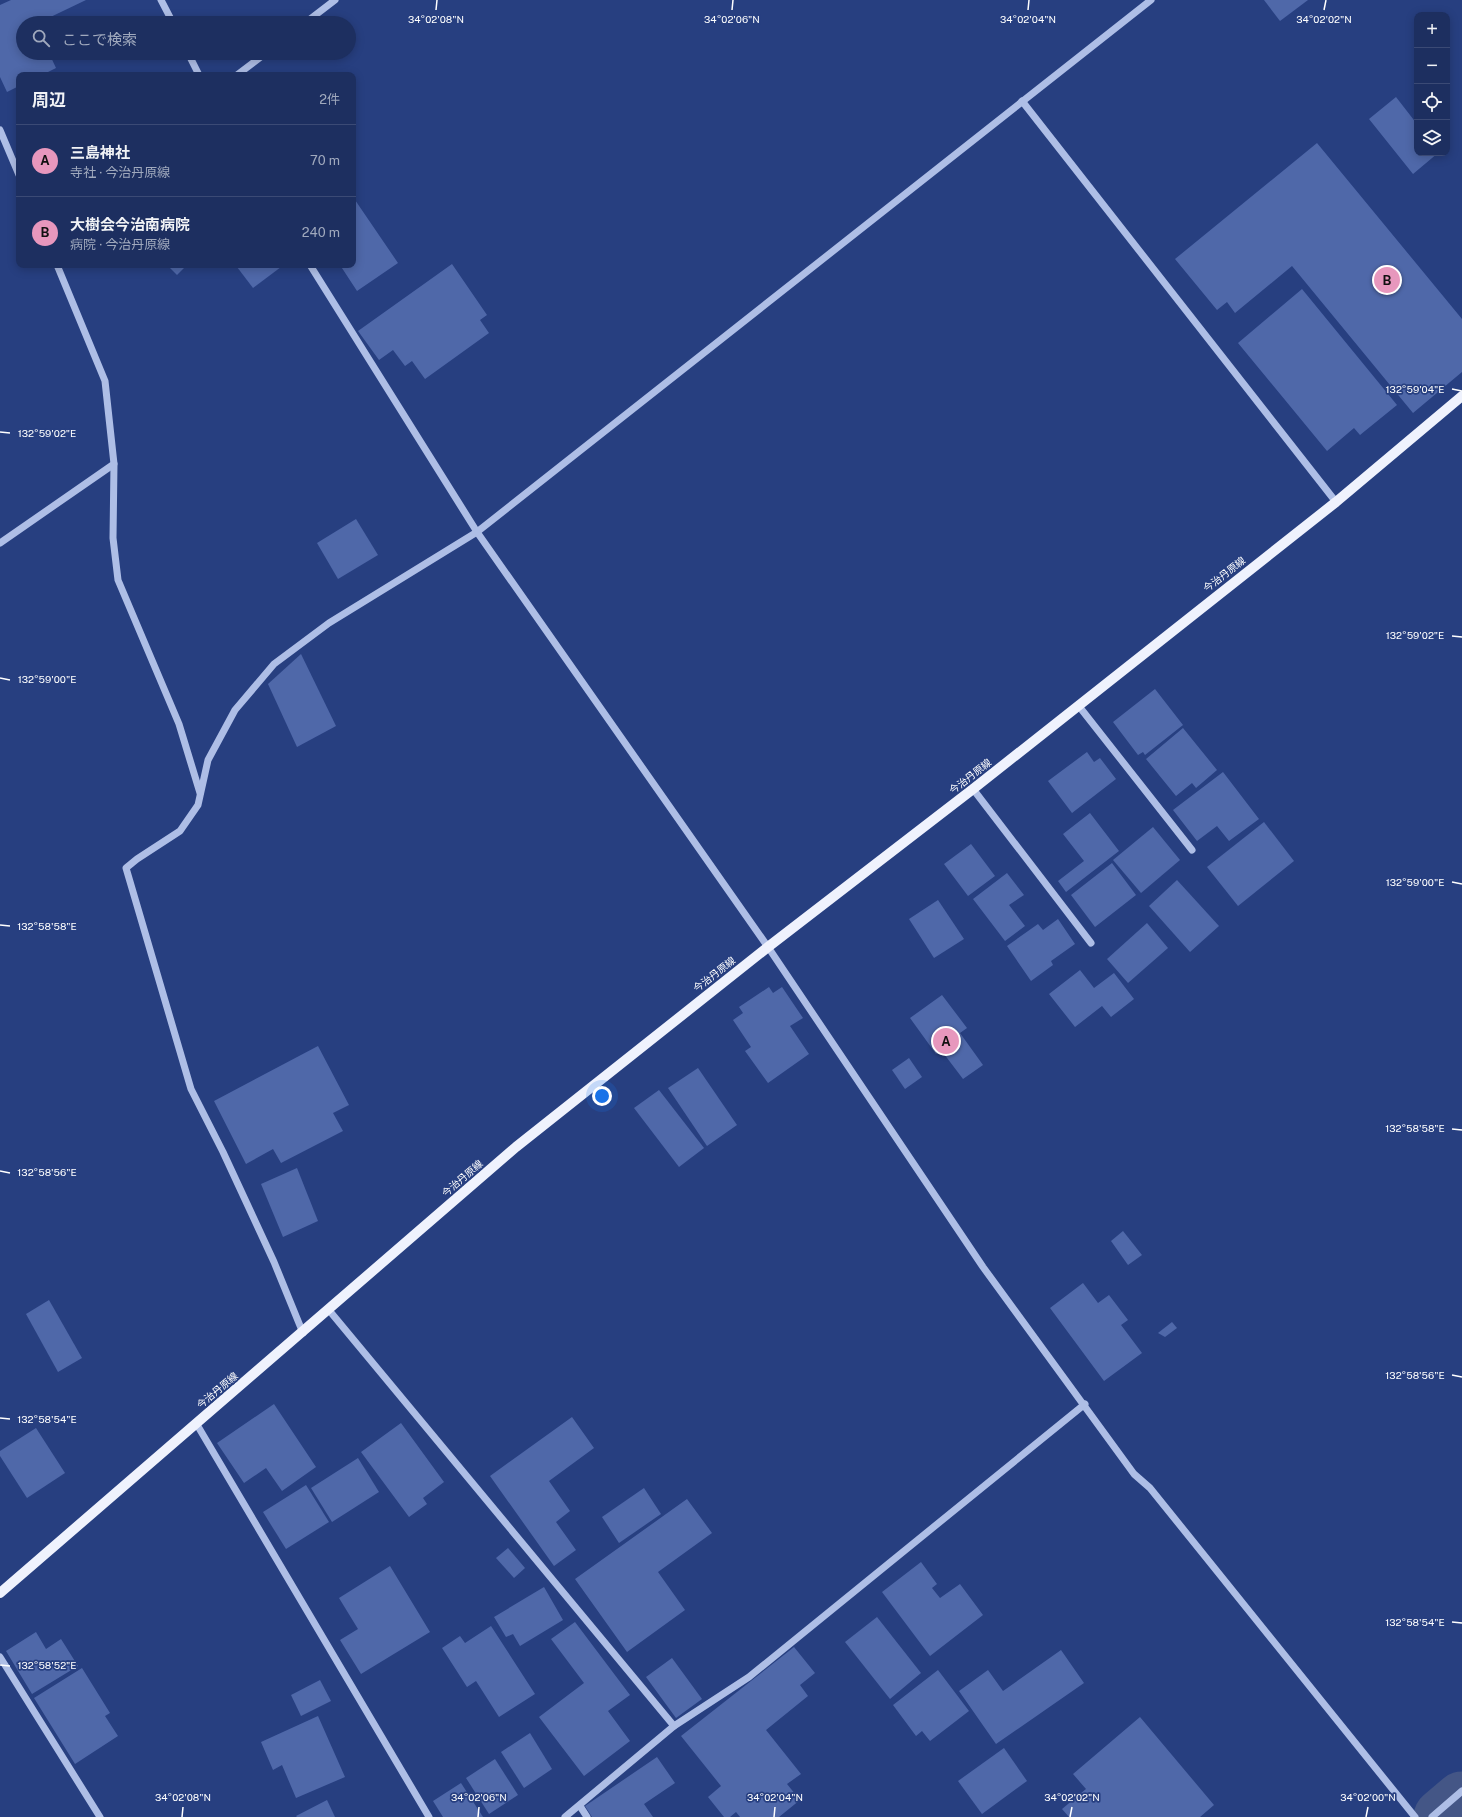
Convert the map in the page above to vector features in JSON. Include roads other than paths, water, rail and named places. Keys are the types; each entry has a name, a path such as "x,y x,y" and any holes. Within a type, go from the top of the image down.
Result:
{"main road":[{"name":"今治丹原線","path":"0,1593 516,1147 768,947 973,789 1336,502 1462,396"}],"street":[{"path":"161,0 169,16"},
{"path":"314,16 335,0"},
{"path":"303,1332 274,1262 223,1152 191,1089 126,868 137,859 180,832 198,805 208,760 235,710 274,664 329,624 477,532 1151,0"},
{"path":"192,60 198,72"},
{"path":"241,72 257,60"},
{"path":"1022,101 1336,502"},
{"path":"0,130 16,167"},
{"path":"59,268 105,381 114,464 113,538 118,580 179,724 200,795"},
{"path":"312,268 477,532 768,947 983,1267 1134,1474 1150,1488 1415,1817"},
{"path":"0,543 114,464"},
{"path":"1078,705 1192,850"},
{"path":"973,789 1091,943"},
{"path":"328,1309 674,1726"},
{"path":"565,1817 674,1726 749,1677 1084,1404"},
{"path":"196,1423 429,1817"},
{"path":"0,1657 100,1817"},
{"path":"1432,1817 1462,1791"},
{"path":"580,1806 587,1817"}],"waterway":[{"path":"1442,1817 1462,1800"}],"place":[{"name":"大樹会今治南病院","path":"1387,280"},
{"name":"三島神社","path":"946,1041"}]}
